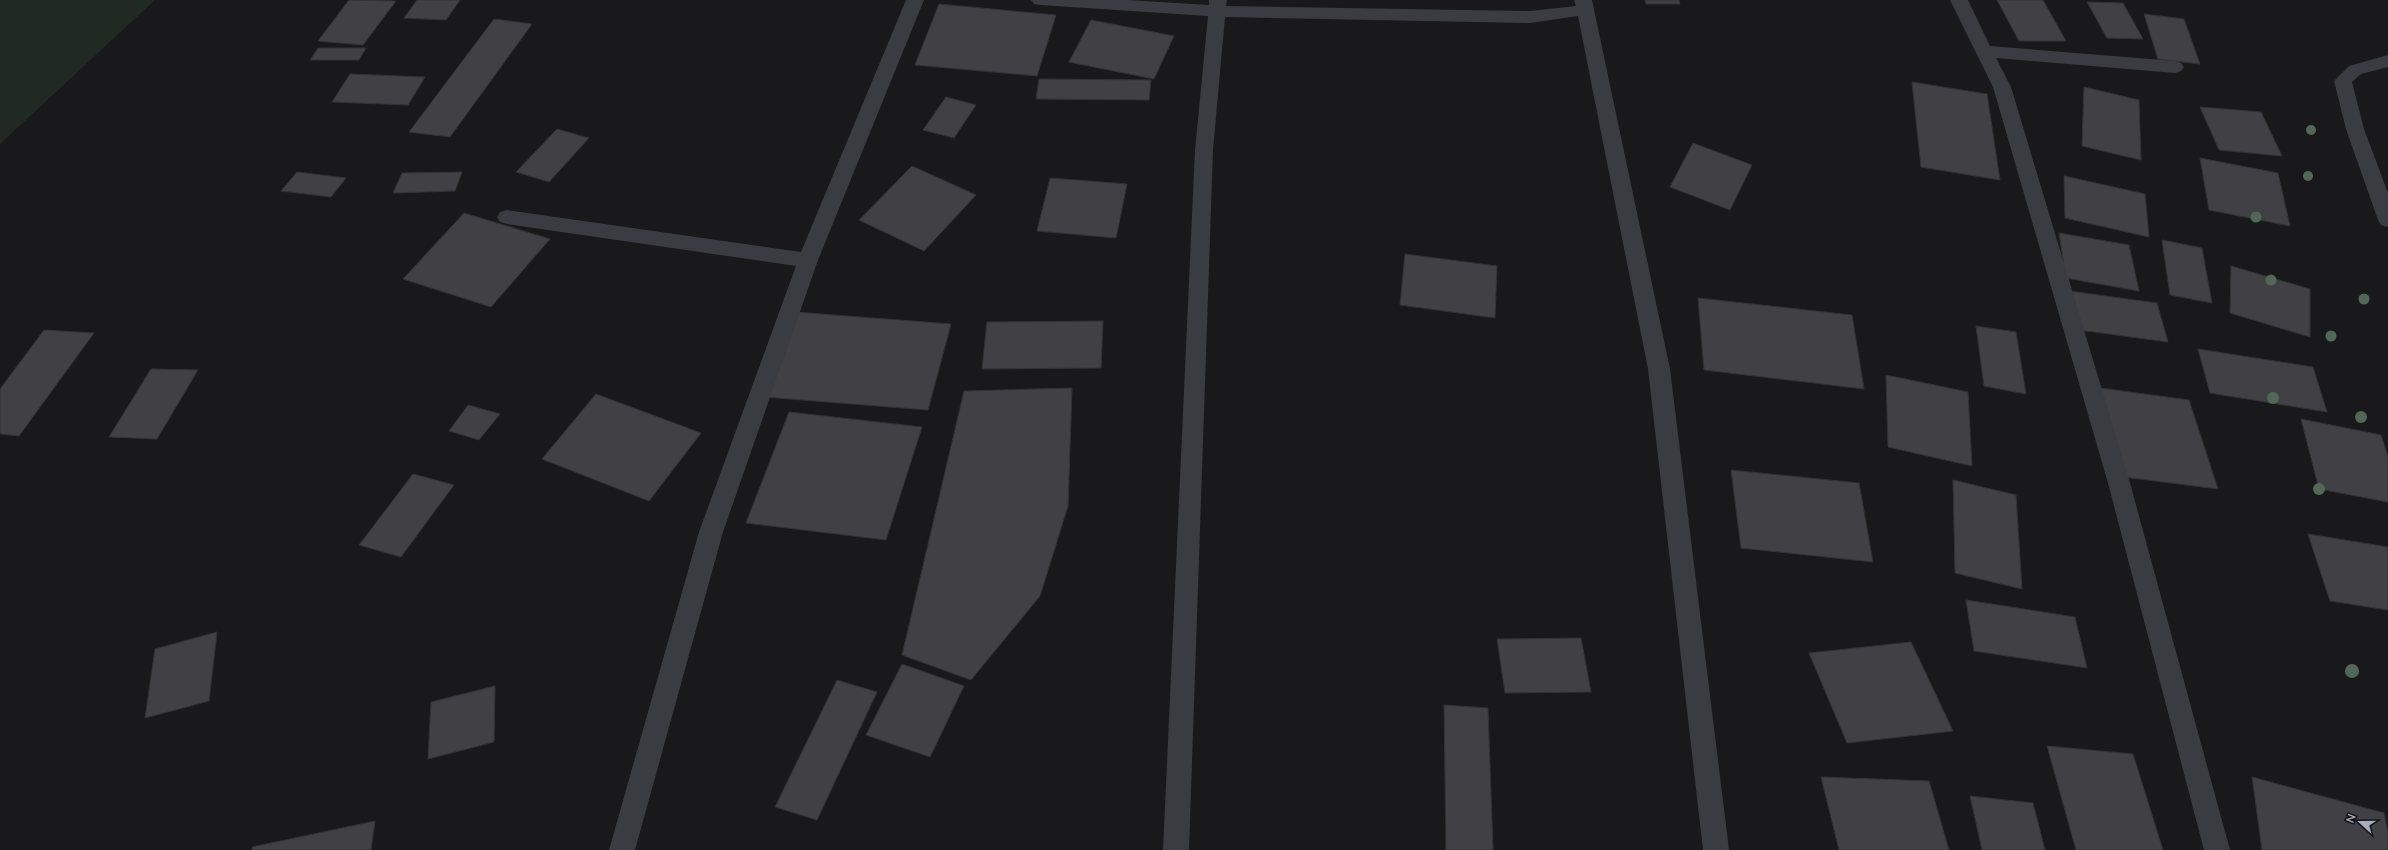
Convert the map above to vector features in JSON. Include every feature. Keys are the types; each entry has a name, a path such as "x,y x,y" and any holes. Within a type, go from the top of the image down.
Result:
{"street":[{"path":"622,850 710,532 808,260 915,0"},
{"path":"1040,0 1530,17 1583,5 1659,369 1716,850"},
{"path":"1959,0 1986,51 2002,86 2118,483 2217,850"},
{"path":"1176,850 1204,150 1217,5"},
{"path":"1986,51 2175,67"},
{"path":"2388,61 2355,70 2343,81 2355,129 2388,220"},
{"path":"507,217 808,260"}],"shaded area":[{"path":"0,0 155,0 0,144"}],"building":[{"path":"349,0 396,1 363,45 318,41"},
{"path":"417,0 460,0 446,20 404,18"},
{"path":"1645,0 1679,0 1680,4 1646,4"},
{"path":"1997,0 2043,0 2066,41 2019,41"},
{"path":"2087,2 2123,3 2143,39 2107,38"},
{"path":"939,4 1056,15 1037,76 915,65"},
{"path":"2144,14 2184,19 2200,64 2158,59"},
{"path":"494,19 532,24 450,137 409,132"},
{"path":"1091,20 1174,36 1154,79 1069,62"},
{"path":"318,48 366,48 359,60 310,60"},
{"path":"350,74 425,77 408,105 332,102"},
{"path":"1039,79 1151,80 1149,100 1036,99"},
{"path":"1912,82 1987,94 2000,180 1921,167"},
{"path":"2084,87 2139,100 2141,160 2082,146"},
{"path":"946,97 976,105 954,138 923,130"},
{"path":"2200,107 2261,112 2282,156 2219,150"},
{"path":"557,129 589,138 549,182 516,172"},
{"path":"1693,143 1752,165 1730,210 1670,187"},
{"path":"2200,158 2278,173 2290,226 2209,210"},
{"path":"912,166 976,195 924,251 859,220"},
{"path":"297,172 346,178 331,197 281,191"},
{"path":"462,172 455,191 393,193 402,173"},
{"path":"2064,176 2145,194 2149,237 2065,218"},
{"path":"1050,178 1127,184 1116,238 1037,231"},
{"path":"464,213 550,239 491,307 403,279"},
{"path":"2059,233 2129,245 2139,291 2066,278"},
{"path":"2162,240 2202,248 2212,303 2170,295"},
{"path":"1405,254 1497,266 1495,318 1400,305"},
{"path":"2231,266 2310,289 2310,337 2230,313"},
{"path":"2069,291 2157,303 2168,342 2079,330"},
{"path":"1698,298 1852,315 1864,389 1704,370"},
{"path":"795,312 951,324 928,410 765,397"},
{"path":"1103,321 1101,368 982,369 987,322"},
{"path":"1976,326 2016,332 2026,394 1984,386"},
{"path":"44,330 94,333 19,436 0,434 0,389"},
{"path":"2198,349 2313,367 2327,412 2210,393"},
{"path":"151,369 198,370 157,439 109,437"},
{"path":"1886,375 1968,392 1972,466 1888,447"},
{"path":"1072,388 1068,506 1040,596 971,680 902,655 964,391"},
{"path":"2100,388 2189,400 2218,489 2124,477"},
{"path":"596,394 701,433 649,501 542,459"},
{"path":"468,405 500,414 479,440 449,431"},
{"path":"789,412 922,427 886,540 746,523"},
{"path":"2301,419 2381,435 2388,457 2388,502 2319,489"},
{"path":"1731,470 1859,483 1873,562 1741,548"},
{"path":"413,474 454,485 401,557 359,545"},
{"path":"1953,480 2016,495 2022,589 1955,573"},
{"path":"2308,534 2388,547 2388,610 2330,601"},
{"path":"1966,600 2075,617 2087,668 1974,651"},
{"path":"217,632 209,701 145,718 155,649"},
{"path":"1581,638 1591,692 1505,693 1497,639"},
{"path":"1911,642 1953,731 1847,743 1809,653"},
{"path":"902,664 964,686 930,757 866,735"},
{"path":"837,680 877,692 817,820 775,807"},
{"path":"495,686 494,742 428,759 431,702"},
{"path":"1444,705 1488,708 1493,850 1446,850"},
{"path":"2047,746 2133,754 2163,850 2076,850"},
{"path":"1821,777 1929,781 1949,850 1839,850"},
{"path":"2252,777 2384,813 2388,833 2388,850 2262,850"},
{"path":"1970,796 2033,803 2045,850 1982,850"},
{"path":"375,821 371,850 252,850 252,847"}]}
